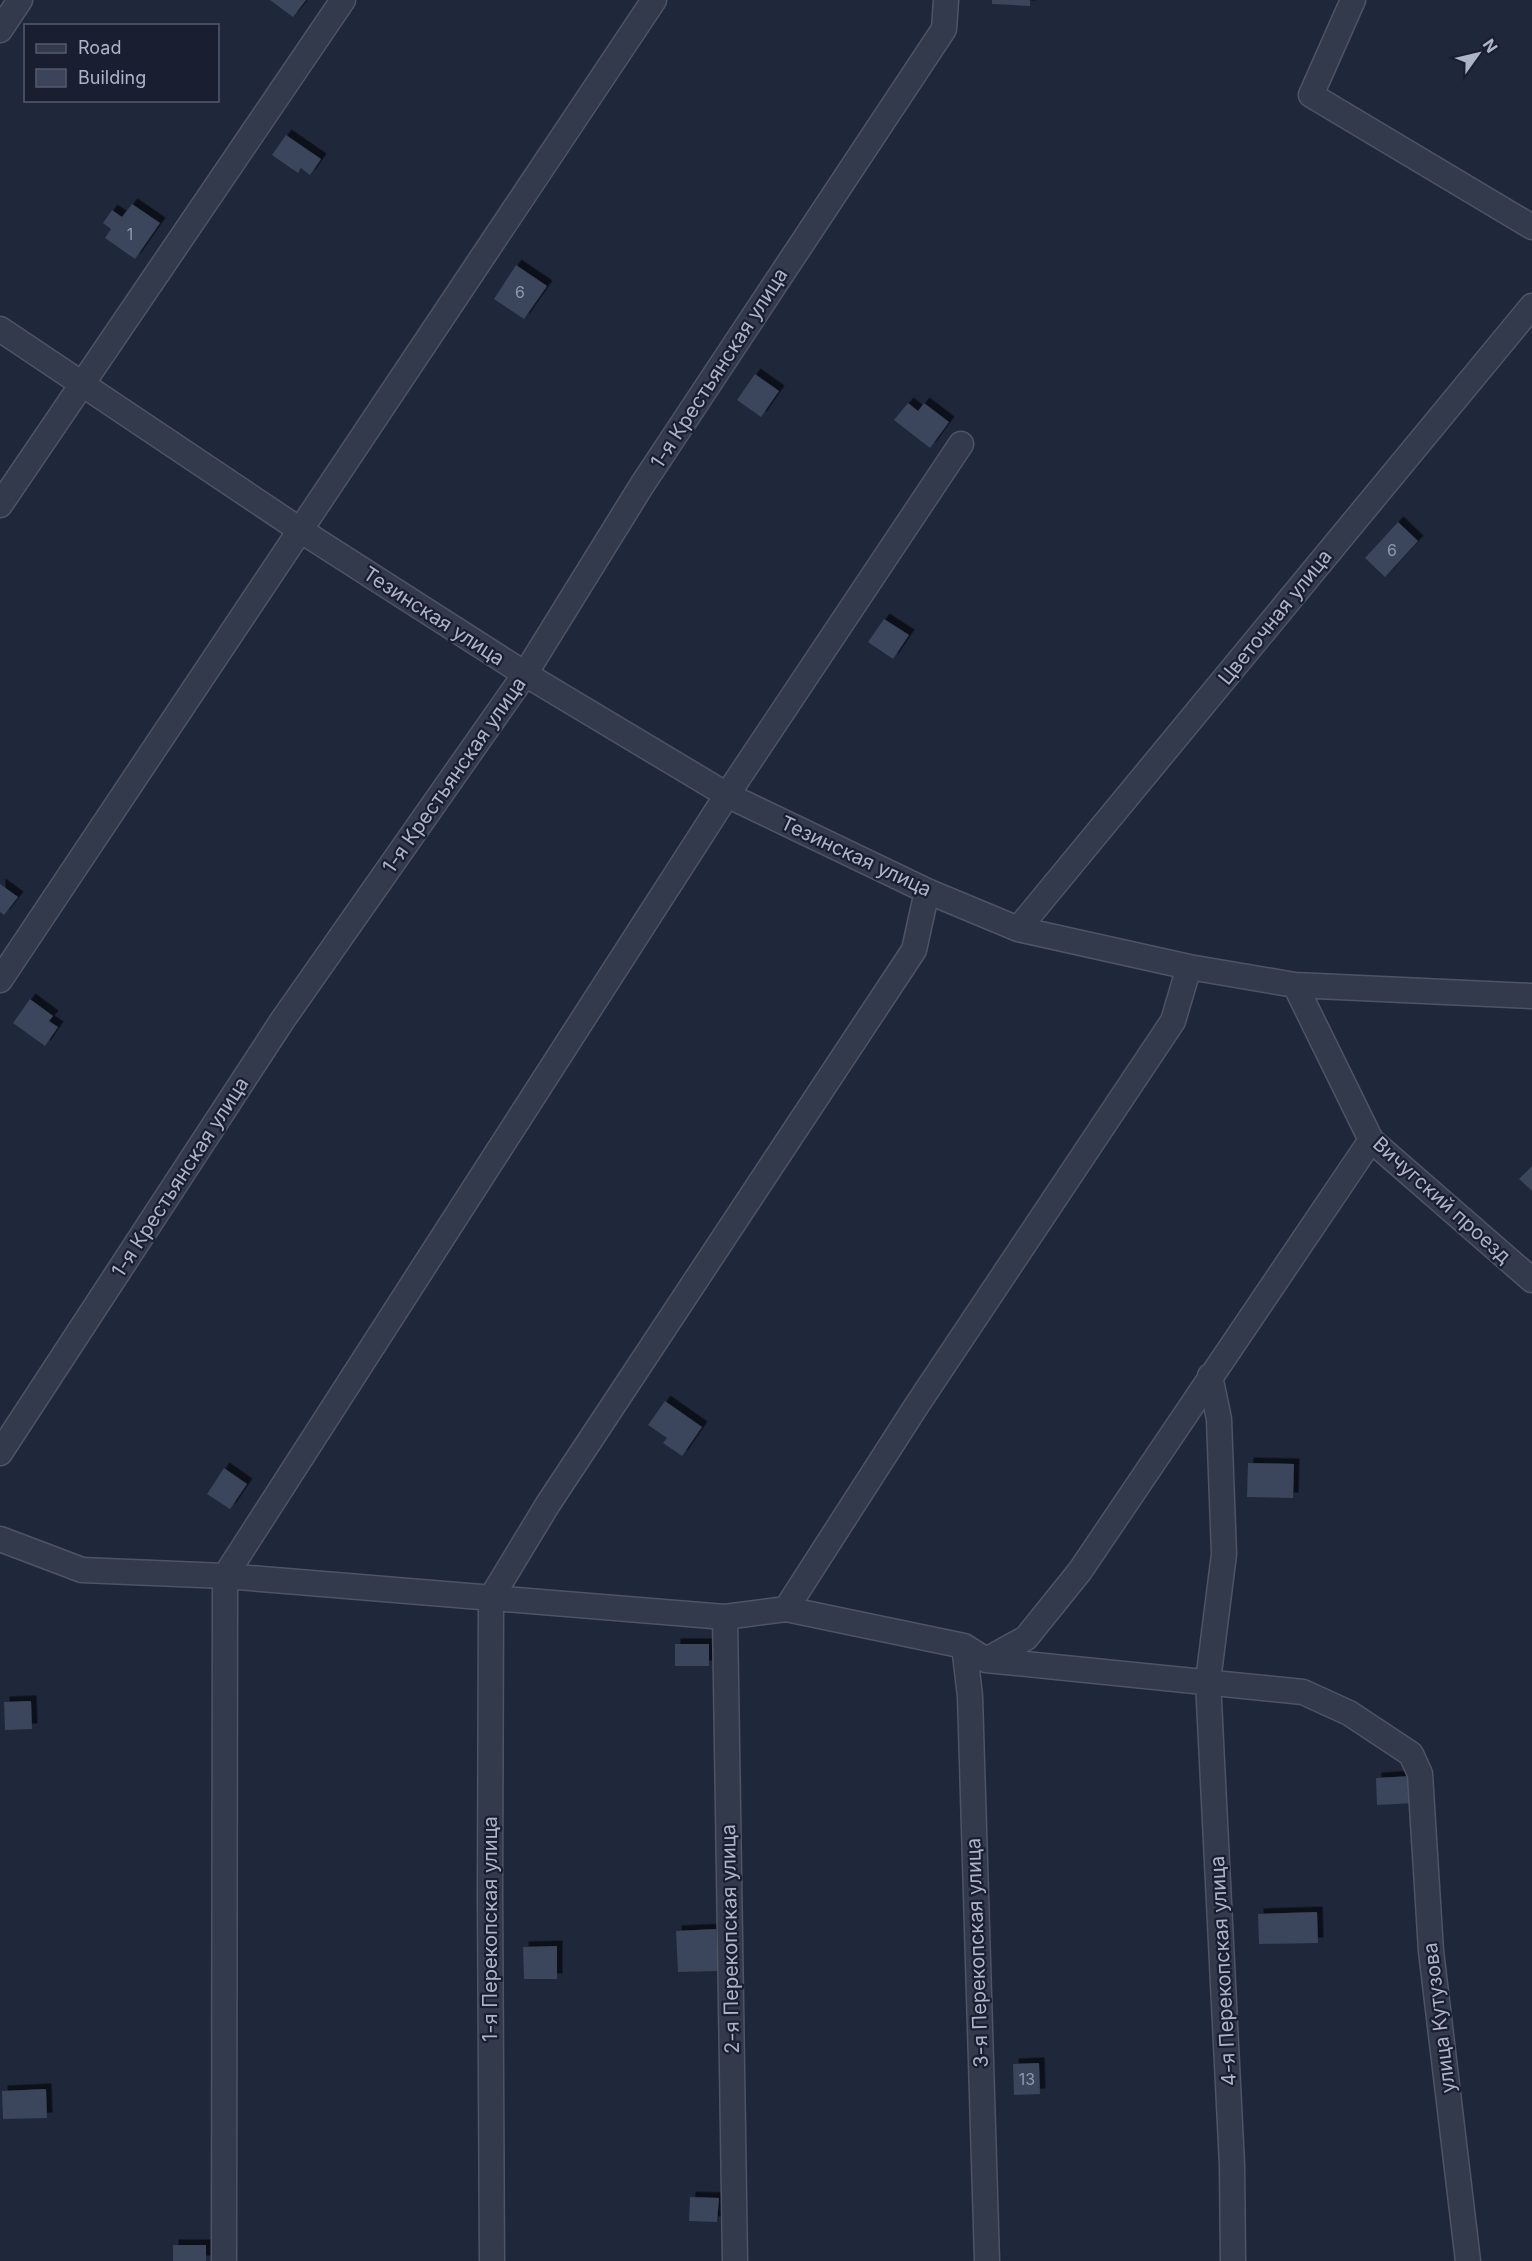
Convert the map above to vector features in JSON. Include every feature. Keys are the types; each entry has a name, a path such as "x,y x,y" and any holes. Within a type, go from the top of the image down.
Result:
{"street":[{"path":"0,30 20,0"},
{"path":"0,505 343,0"},
{"path":"0,980 654,0"},
{"name":"1-я Крестьянская улица","path":"0,1453 282,1021 525,674 642,485 900,92 944,29 946,0"},
{"path":"1353,0 1311,95 1532,227"},
{"name":"Цветочная улица","path":"1018,929 1532,306"},
{"name":"Тезинская улица","path":"0,329 300,530 525,674 727,795 927,891 1018,929 1189,967 1295,985 1532,996"},
{"path":"224,2261 225,1576 727,795 960,444"},
{"path":"491,1598 555,1494 914,950 927,891"},
{"path":"786,1609 923,1395 1173,1021 1189,967"},
{"name":"Вичугский проезд","path":"1295,985 1371,1140 1532,1280"},
{"path":"986,1660 1026,1638 1080,1571 1371,1140"},
{"name":"4-я Перекопская улица","path":"1210,1376 1219,1419 1224,1554 1208,1681 1233,2165 1233,2261"},
{"path":"0,1539 82,1570 225,1576 726,1617 786,1609 964,1646 986,1660 1208,1681"},
{"name":"1-я Перекопская улица","path":"491,1598 492,2261"},
{"name":"2-я Перекопская улица","path":"726,1617 735,2261"},
{"name":"3-я Перекопская улица","path":"964,1646 970,1708 987,2261"},
{"name":"улица Кутузова","path":"1208,1681 1303,1692 1349,1713 1411,1754 1420,1774 1431,1951 1468,2261"}],"building":[{"path":"270,0 306,0 293,17"},
{"path":"992,0 1030,0 1030,6 992,4"},
{"path":"286,135 321,159 310,175 301,168 298,173 272,155"},
{"path":"132,204 160,223 135,259 105,238 111,229 103,223 112,210 122,217"},
{"path":"516,265 547,286 524,319 494,299"},
{"path":"755,374 779,391 761,417 737,400"},
{"path":"908,403 918,411 924,403 949,422 930,448 894,420"},
{"path":"1398,522 1418,541 1385,577 1365,558"},
{"path":"884,619 909,635 893,659 868,642"},
{"path":"0,884 18,897 4,915 0,912"},
{"path":"30,999 53,1016 49,1021 58,1027 45,1046 13,1023"},
{"path":"1532,1166 1532,1191 1519,1179"},
{"path":"665,1401 702,1427 682,1456 663,1443 667,1438 648,1425"},
{"path":"1248,1463 1294,1464 1293,1498 1247,1497"},
{"path":"224,1468 247,1484 230,1509 207,1494"},
{"path":"675,1644 709,1644 709,1666 675,1666"},
{"path":"31,1701 32,1729 5,1730 4,1702"},
{"path":"1413,1776 1415,1803 1377,1805 1376,1778"},
{"path":"1317,1912 1318,1943 1259,1944 1258,1914"},
{"path":"716,1929 718,1971 678,1972 676,1931"},
{"path":"557,1946 557,1979 524,1979 523,1947"},
{"path":"1039,2063 1040,2094 1014,2095 1013,2064"},
{"path":"46,2089 47,2118 3,2119 2,2091"},
{"path":"690,2197 719,2198 717,2222 689,2221"},
{"path":"173,2245 206,2245 206,2261 173,2261"}]}
